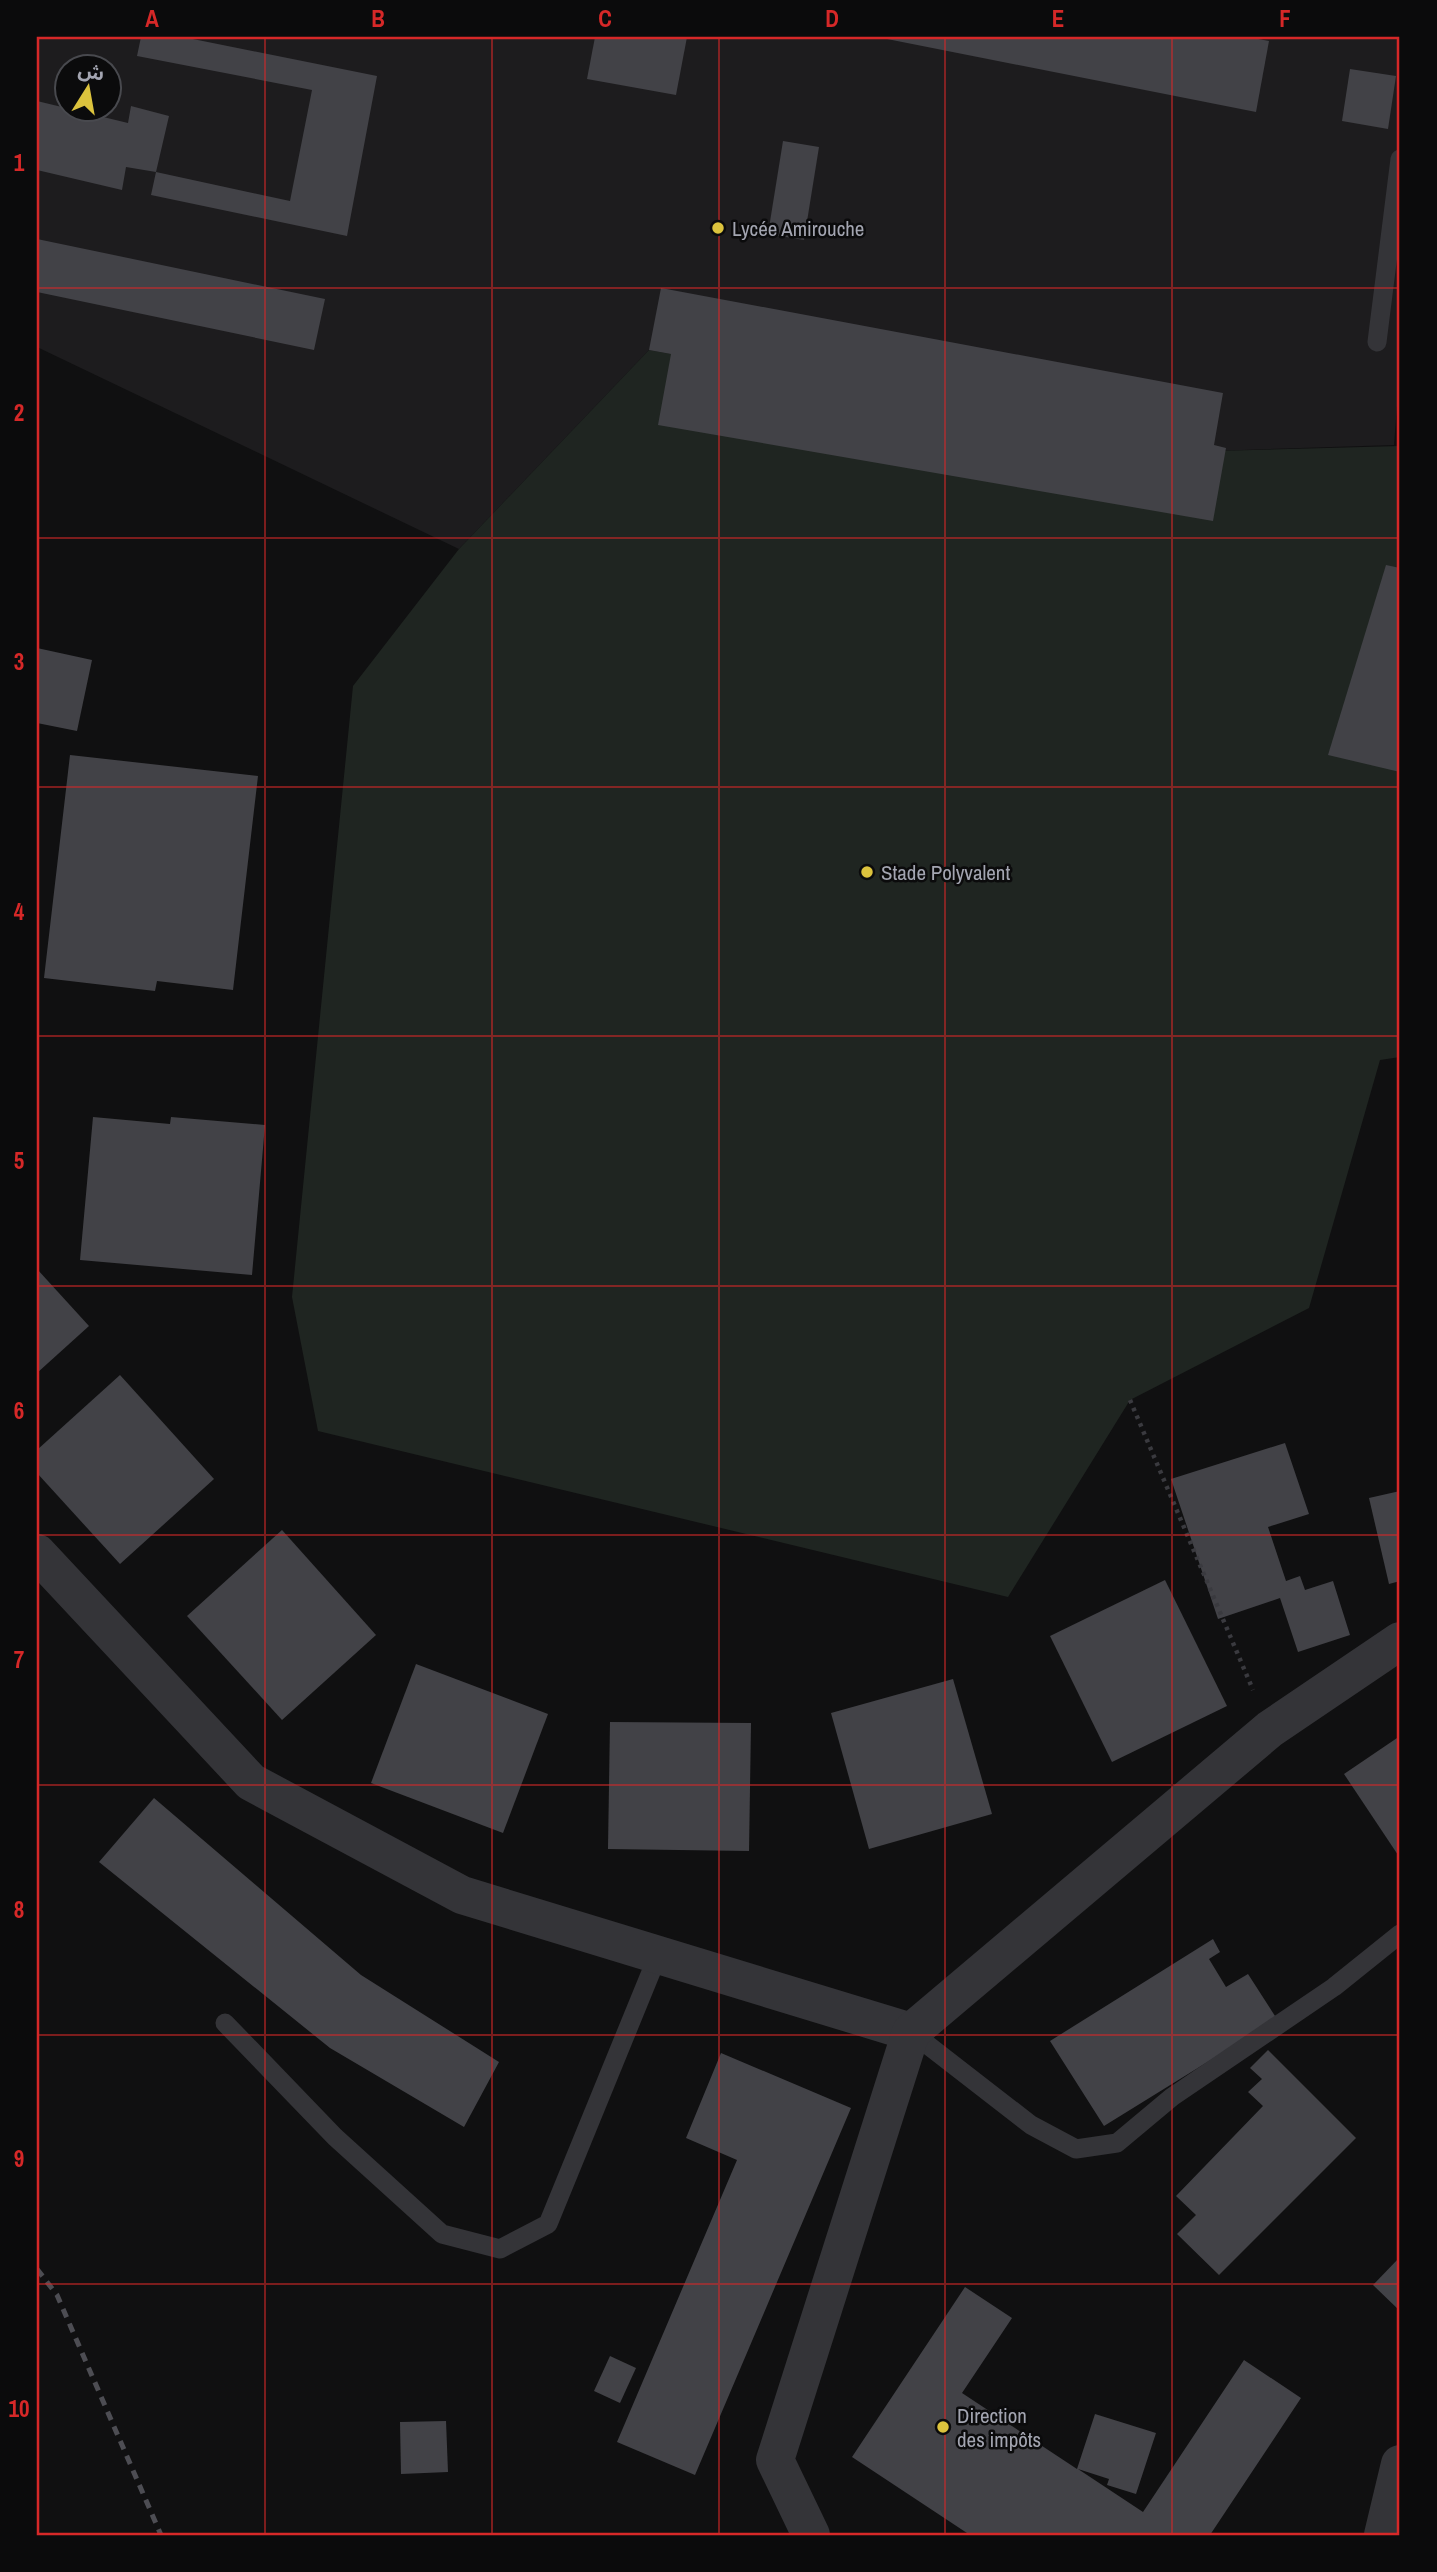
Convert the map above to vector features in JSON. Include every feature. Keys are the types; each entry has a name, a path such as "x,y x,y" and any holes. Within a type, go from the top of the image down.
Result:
{"street":[{"path":"37,1553 251,1782 462,1895 911,2032"},
{"path":"811,2535 775,2460 911,2032 1270,1729 1400,1641"},
{"path":"1383,2535 1400,2464"}],"lane":[{"path":"1377,342 1400,159"},
{"path":"911,2032 1031,2125 1076,2149 1117,2143 1171,2097 1334,1987 1400,1934"},
{"path":"225,2023 335,2137 442,2234 500,2249 548,2224 658,1955"}],"path":[{"path":"1130,1400 1270,1729"}],"shaded area":[{"name":"Lycée Amirouche","path":"37,37 1400,37 1400,367 1394,445 1213,451 649,350 459,549 37,347"},
{"name":"Stade Polyvalent","path":"649,350 1212,451 1400,446 1400,1057 1380,1060 1309,1308 1130,1400 1008,1597 318,1431 292,1297 353,686 459,549"}],"building":[{"path":"141,37 183,37 377,76 347,236 151,195 156,172 290,201 312,90 137,56"},
{"path":"595,37 687,37 676,95 587,79"},
{"path":"877,37 1248,37 1269,41 1256,112"},
{"path":"1350,69 1396,76 1388,129 1342,121"},
{"path":"37,101 52,105 52,122 128,123 131,106 169,116 156,172 126,167 122,190 37,170"},
{"path":"783,141 819,147 804,240 768,234"},
{"path":"37,239 325,299 314,350 37,292"},
{"path":"661,288 1223,393 1214,445 1226,448 1213,521 658,425 671,354 649,350"},
{"path":"1386,565 1400,568 1400,772 1328,755"},
{"path":"37,648 92,660 77,731 37,723"},
{"path":"70,755 258,776 233,990 157,981 155,991 44,978"},
{"path":"93,1117 170,1124 171,1117 265,1125 252,1275 80,1260"},
{"path":"37,1269 89,1326 37,1373"},
{"path":"120,1375 214,1479 120,1564 37,1473 37,1450"},
{"path":"1285,1443 1309,1514 1268,1527 1286,1581 1300,1576 1305,1590 1333,1581 1350,1635 1298,1652 1280,1598 1218,1619 1171,1479"},
{"path":"1400,1491 1400,1581 1389,1584 1369,1498"},
{"path":"282,1530 376,1635 282,1720 187,1616"},
{"path":"1165,1580 1227,1706 1112,1762 1050,1636"},
{"path":"416,1664 548,1714 503,1833 371,1783"},
{"path":"953,1679 992,1814 869,1849 831,1713"},
{"path":"610,1722 751,1723 749,1851 608,1849"},
{"path":"1400,1736 1400,1858 1344,1774"},
{"path":"154,1798 361,1975 499,2062 464,2127 330,2048 99,1862"},
{"path":"1213,1939 1220,1952 1209,1959 1226,1987 1248,1974 1277,2019 1104,2126 1050,2041"},
{"path":"1268,2050 1356,2138 1219,2275 1177,2234 1196,2215 1176,2196 1263,2106 1248,2092 1262,2079 1250,2068"},
{"path":"721,2053 851,2108 695,2475 617,2442 737,2160 686,2138"},
{"path":"1400,2257 1400,2311 1373,2285"},
{"name":"Direction des impôts","path":"965,2287 1012,2318 962,2393 1077,2469 1095,2414 1156,2433 1136,2494 1107,2485 1109,2479 1078,2469 1143,2512 1244,2360 1301,2398 1210,2535 970,2535 852,2457"},
{"path":"610,2356 636,2368 620,2403 594,2391"},
{"path":"446,2421 448,2472 401,2474 400,2422"}],"railway":[{"path":"37,2269 57,2295 161,2535"}],"place":[{"name":"Lycée Amirouche","path":"718,228"},
{"name":"Stade Polyvalent","path":"867,872"},
{"name":"Direction des impôts","path":"943,2427"}]}
